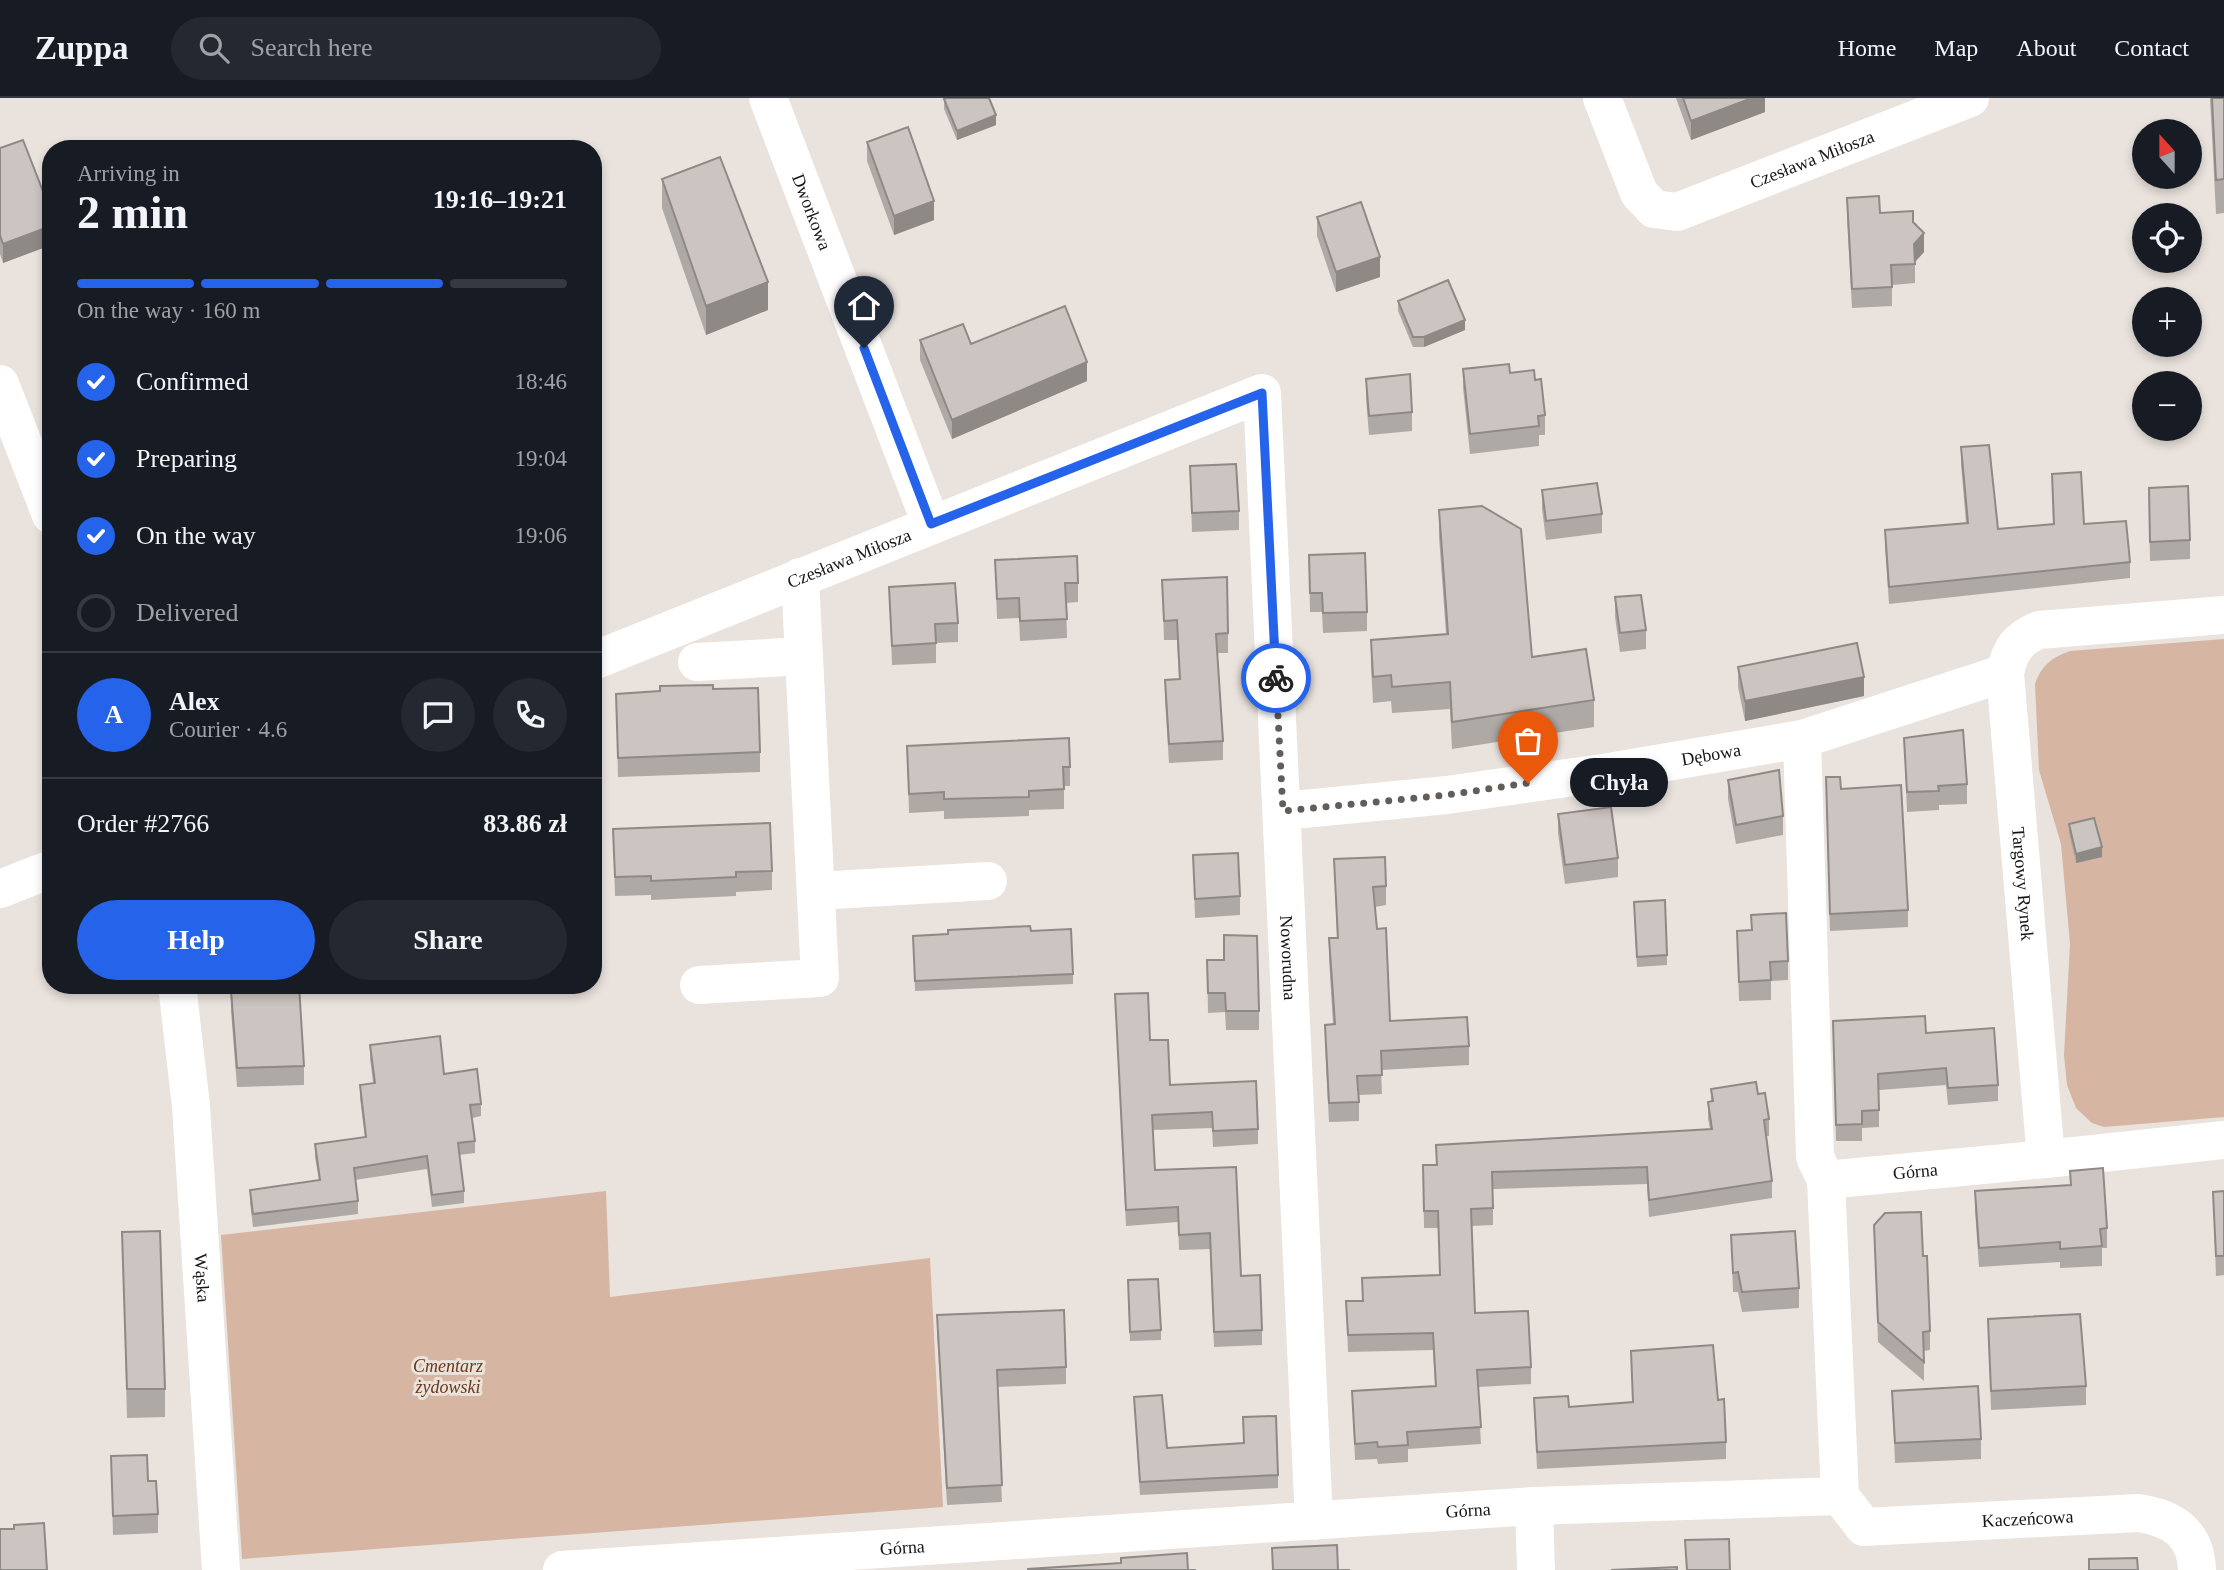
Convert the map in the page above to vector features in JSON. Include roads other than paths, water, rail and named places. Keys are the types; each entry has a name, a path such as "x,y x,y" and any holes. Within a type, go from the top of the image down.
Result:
{"street":[{"name":"Dworkowa","path":"768,98 931,524"},
{"name":"Czesława Miłosza","path":"1602,98 1639,193 1654,209 1677,212 1970,98"},
{"path":"0,384 42,492"},
{"name":"Czesława Miłosza","path":"602,657 1262,393"},
{"name":"Noworudna","path":"1262,393 1314,1521"},
{"path":"699,985 820,978 800,577"},
{"name":"Targowy Rynek","path":"2046,1159 2005,673 2010,653 2022,636 2039,630 2224,615"},
{"path":"696,662 804,656"},
{"name":"Dębowa","path":"1283,811 1447,795 1609,772 1801,739 2005,673"},
{"path":"1801,739 1815,1157 1826,1180 1840,1496"},
{"path":"0,889 42,873"},
{"path":"816,891 988,881"},
{"name":"Wąska","path":"178,994 191,1106 221,1570"},
{"path":"2046,1159 2224,1140"},
{"name":"Górna","path":"1826,1180 2046,1159"},
{"name":"Górna","path":"562,1570 954,1558 1314,1521 1534,1506 1840,1496"},
{"name":"Kaczeńcowa","path":"1840,1496 1864,1527 2139,1513 2165,1517 2187,1537 2196,1555 2197,1570"},
{"path":"1534,1506 1535,1570"}],"place":[{"name":"Chyła","path":"1528,783"}],"park label":[{"name":"Cmentarz żydowski","path":"448,1376"}]}
